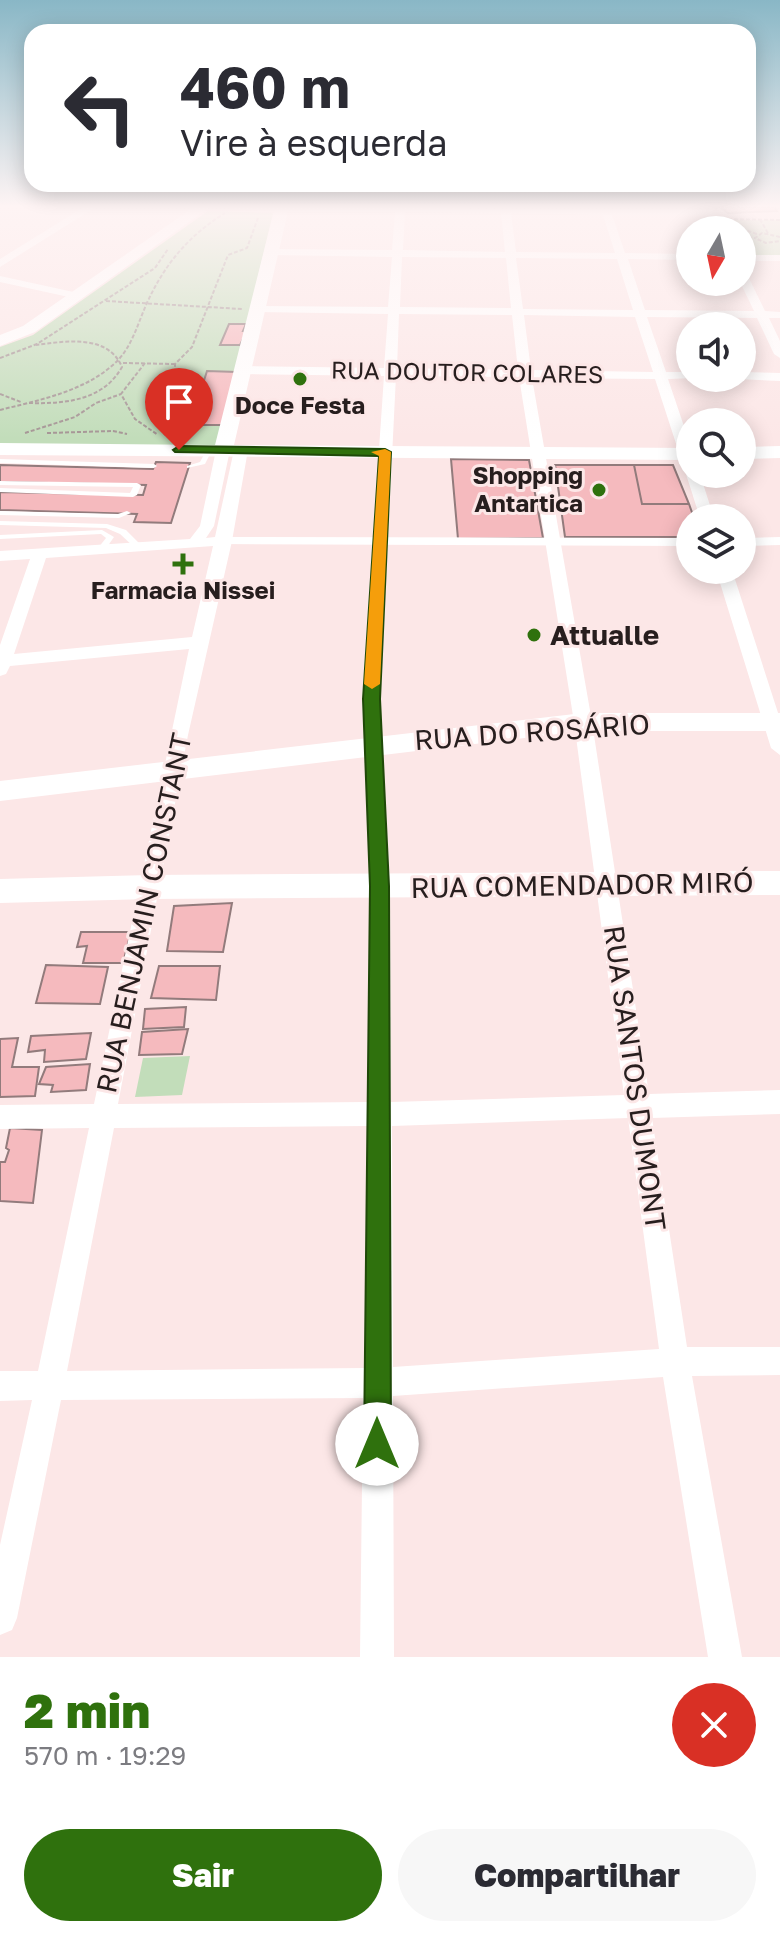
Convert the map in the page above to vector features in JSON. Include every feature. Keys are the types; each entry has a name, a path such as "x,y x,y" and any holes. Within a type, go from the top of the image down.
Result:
{"main road":[{"path":"0,341 29,329 96,284"},
{"name":"RUA BENJAMIN CONSTANT","path":"224,450 251,370 271,284"},
{"path":"0,449 538,452 676,457"},
{"path":"756,453 780,452"},
{"name":"RUA DO ROSÁRIO","path":"0,791 583,722 776,722"},
{"name":"RUA COMENDADOR MIRÓ","path":"0,891 149,887 780,883"}],"street":[{"path":"24,284 78,296"},
{"path":"377,1657 380,886 373,658 397,284"},
{"name":"RUA SANTOS DUMONT","path":"513,284 525,375 608,885 675,1362 725,1657"},
{"path":"629,284 676,420"},
{"path":"752,296 780,354"},
{"path":"265,309 780,315"},
{"name":"RUA DOUTOR COLARES","path":"251,370 676,376"},
{"path":"756,376 780,377"},
{"name":"RUA BENJAMIN CONSTANT","path":"0,1618 51,1386 172,771 224,541 224,450"},
{"name":"RUA BENJAMIN CONSTANT","path":"195,542 207,526 224,450"},
{"path":"0,556 224,541 382,544 676,542"},
{"path":"756,542 780,541"},
{"path":"39,554 1,664 200,642"},
{"path":"729,584 776,722 780,748"},
{"path":"0,1117 380,1114 780,1102"},
{"path":"0,1386 377,1383 675,1362 780,1361"}],"lane":[{"path":"189,467 203,463 224,450"},
{"path":"0,461 154,466"},
{"path":"0,483 137,485 133,495 0,490"},
{"path":"0,513 107,516 127,513"},
{"path":"0,523 107,526 123,532 137,545"},
{"path":"0,537 102,532 110,537 102,548"}],"path":[{"path":"96,305 128,284"},
{"path":"0,410 93,379 120,357 134,338 158,284"},
{"path":"150,440 169,433 183,417 175,398 175,364 192,347 217,284"},
{"path":"78,296 146,305 265,309"},
{"path":"0,361 31,347 65,342 101,346 120,357 122,363 113,382 87,396 62,402 26,403 0,394"},
{"path":"122,363 175,364"},
{"path":"20,435 75,417 96,403 121,394 145,363"},
{"path":"121,394 123,404 133,418 160,436"},
{"path":"38,435 52,431 113,431 137,437"}],"green space":[{"path":"105,284 256,284 218,446 0,444 0,347 33,335"},
{"path":"190,1056 182,1095 135,1097 143,1058"}],"building":[{"path":"229,324 246,324 243,331 247,331 240,345 220,345"},
{"path":"207,371 237,372 222,425 190,425"},
{"path":"451,459 529,460 543,538 458,539"},
{"path":"156,462 190,463 171,523 134,522 137,514 0,510 0,492 143,495 146,485 0,482 0,465 153,469"},
{"name":"Shopping Antartica","path":"555,465 634,465 642,504 676,504 676,537 565,537"},
{"path":"634,465 673,465 676,488 682,488 689,504 642,504"},
{"path":"232,903 223,952 167,951 174,906"},
{"path":"81,932 131,932 123,963 83,963 87,946 77,947"},
{"path":"46,965 108,967 100,1004 36,1003"},
{"path":"159,966 220,966 216,1000 151,998"},
{"path":"186,1007 184,1027 143,1029 145,1009"},
{"path":"188,1029 182,1054 139,1055 142,1032"},
{"path":"91,1033 86,1059 44,1062 45,1050 28,1052 31,1036"},
{"path":"18,1038 12,1067 39,1067 35,1096 0,1097 0,1039"},
{"path":"90,1064 86,1090 51,1092 53,1085 39,1084 46,1067"},
{"path":"10,1128 42,1130 33,1203 0,1201 0,1162 5,1162 9,1150 6,1148"}],"slow traffic":[{"path":"372,684 385,452 377,452"}],"place":[{"name":"Doce Festa","path":"300,379"},
{"name":"Shopping Antartica","path":"599,490"},
{"name":"Farmacia Nissei","path":"183,564"},
{"name":"Attualle","path":"534,635"}],"route":[{"path":"179,450 385,452 371,699 380,886 377,1444"}]}
